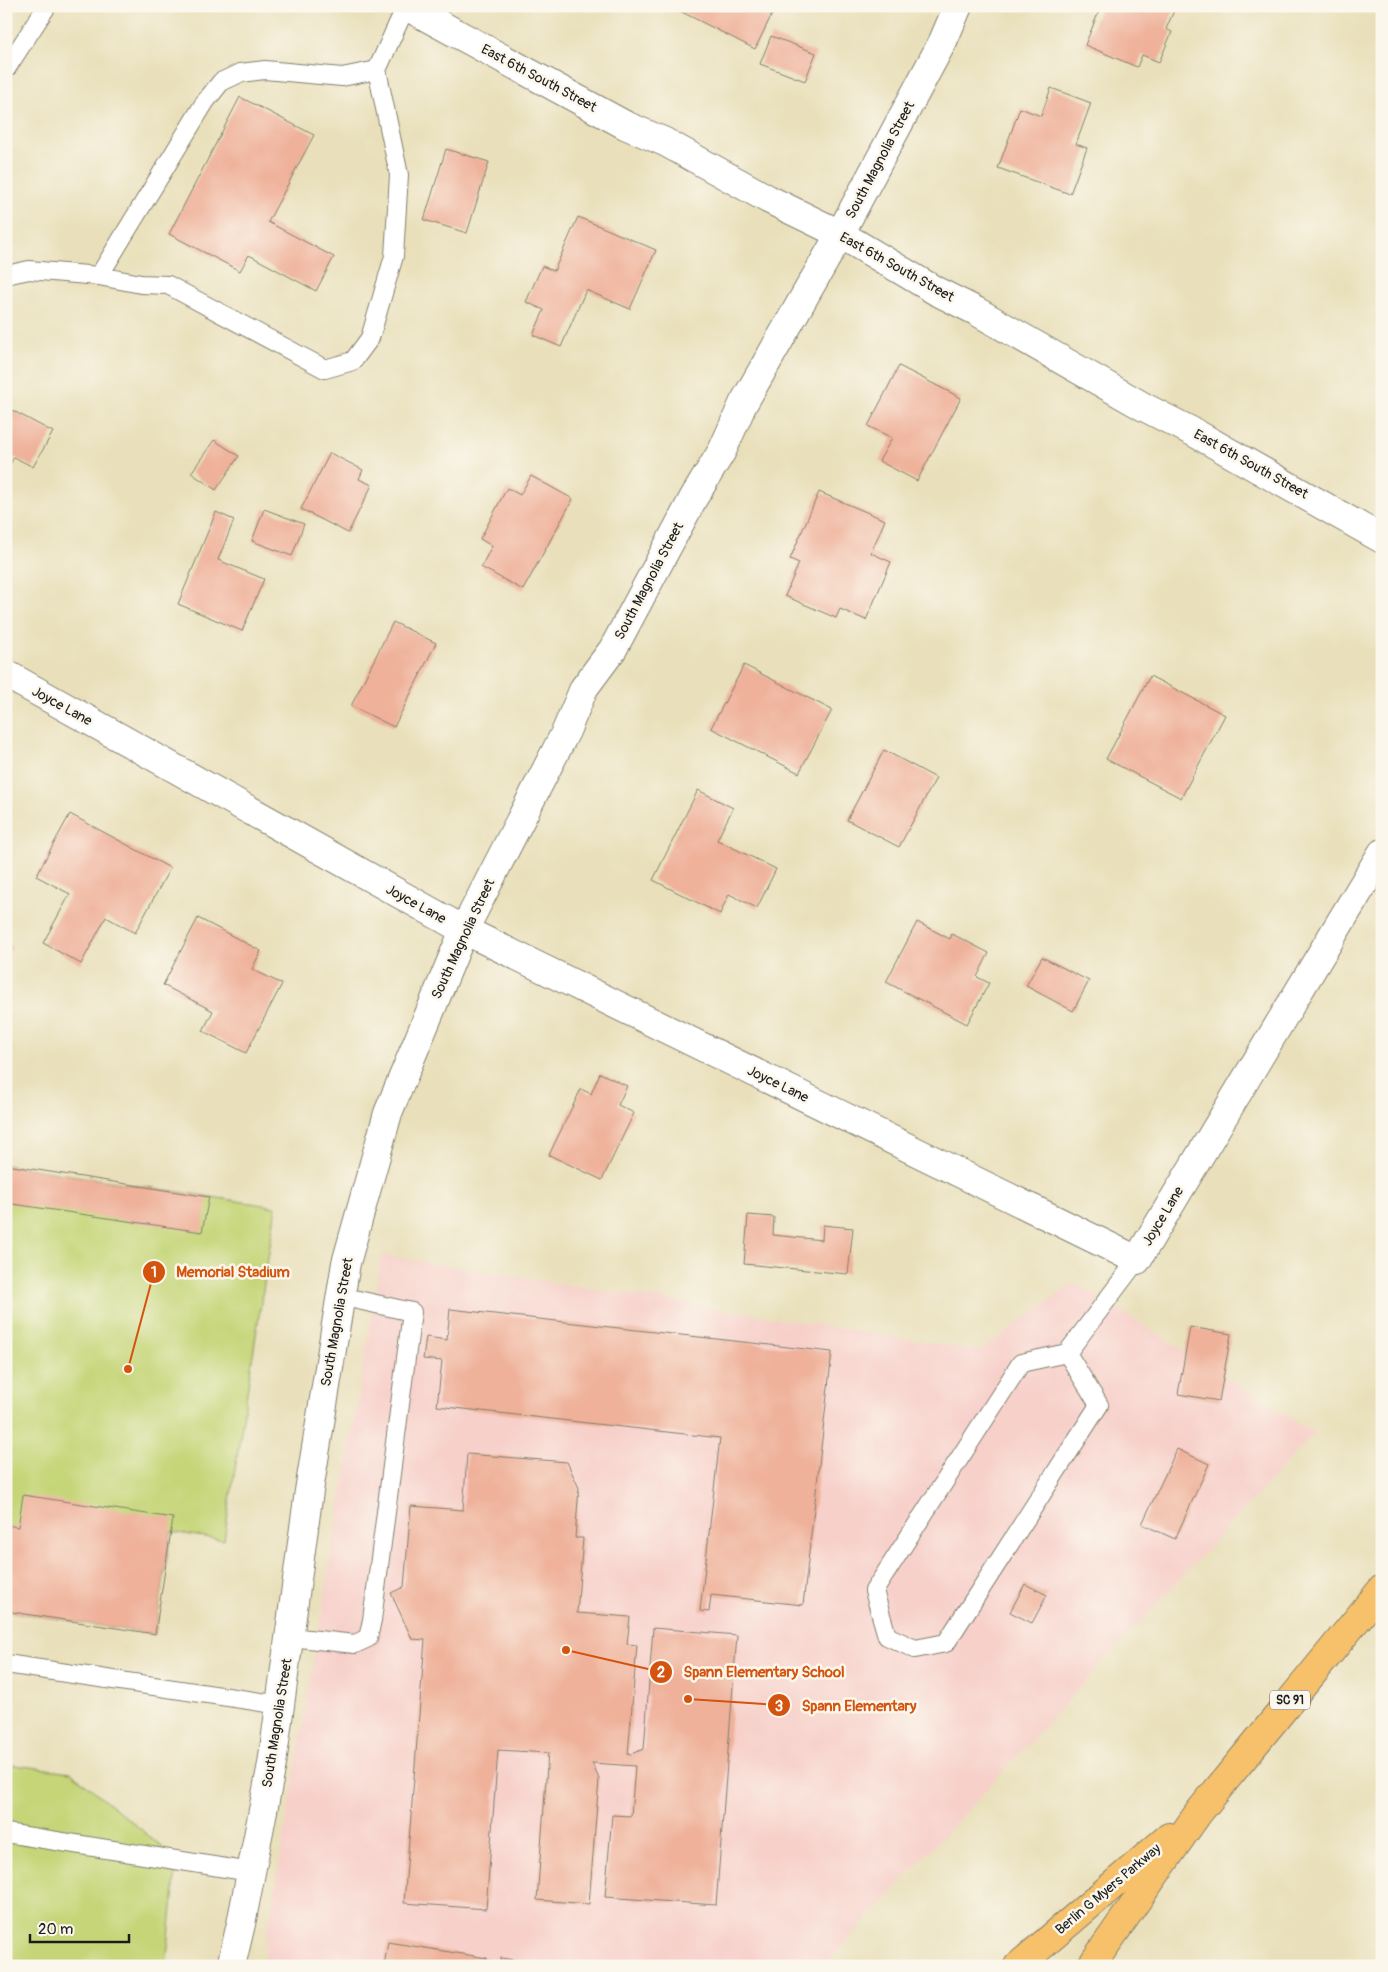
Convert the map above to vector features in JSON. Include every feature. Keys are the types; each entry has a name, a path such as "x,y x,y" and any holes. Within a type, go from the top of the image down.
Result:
{"main road":[{"name":"Berlin G Myers Parkway","path":"1091,1966 1199,1812 1382,1589"},
{"name":"Berlin G Myers Parkway","path":"1018,1966 1199,1812"}],"street":[{"name":"East 6th South Street","path":"406,6 625,125 665,142 768,200 840,234 936,291 976,311 1382,539"},
{"name":"South Magnolia Street","path":"231,1966 272,1764 309,1490 346,1262 388,1113 464,930 566,731 584,688 613,648 694,497 722,451 743,404 840,234 943,41 958,6"},
{"name":"Joyce Lane","path":"6,674 464,930 1137,1260 1382,853"}],"lane":[{"path":"6,70 47,6"},
{"path":"6,275 29,270 99,276 141,284 168,285 325,369 353,362 370,338 394,256 399,175 377,70 406,6"},
{"path":"99,276 205,102 221,82 240,73 265,70 342,77 377,70"},
{"path":"1067,1353 1099,1405 946,1643 915,1649 887,1636 874,1590 1021,1363 1067,1353 1137,1260"},
{"path":"290,1637 355,1644 368,1638 372,1620 412,1312 340,1296"},
{"path":"6,1664 281,1705"},
{"path":"6,1833 251,1872"}],"shaded area":[{"path":"382,1255 980,1351 1075,1282 1314,1433 824,1966 262,1966"}],"green space":[{"path":"6,1165 276,1207 224,1540 171,1532 155,1634 6,1611"},
{"path":"6,1764 71,1772 177,1859 166,1966 6,1966"}],"building":[{"path":"670,6 776,6 755,49"},
{"path":"1101,6 1176,6 1166,29 1172,32 1159,62 1142,55 1137,67 1085,45"},
{"path":"771,36 816,53 805,81 760,64"},
{"path":"1051,88 1091,103 1076,144 1087,148 1070,194 998,168 1020,108 1041,116"},
{"path":"240,97 314,135 268,222 334,257 316,291 249,255 240,271 169,234"},
{"path":"446,149 489,162 467,233 424,220"},
{"path":"578,217 656,250 630,309 586,290 561,347 533,335 544,310 526,302 542,266 554,271"},
{"path":"899,366 961,398 917,481 879,461 892,438 868,426"},
{"path":"6,407 53,432 33,467 14,457 6,471"},
{"path":"214,440 239,456 216,490 191,473"},
{"path":"330,453 363,470 359,479 372,485 348,533 301,509"},
{"path":"531,476 573,499 523,590 481,567 492,546 480,539 507,488 520,495"},
{"path":"819,492 885,520 871,553 891,562 866,620 840,609 836,618 785,596 799,563 790,559"},
{"path":"264,509 304,524 292,556 252,541"},
{"path":"216,512 234,520 218,560 264,579 242,631 178,604"},
{"path":"393,622 436,643 394,727 351,706"},
{"path":"744,665 832,710 799,773 711,728"},
{"path":"1150,676 1225,715 1181,798 1106,759"},
{"path":"884,750 936,778 899,847 847,820"},
{"path":"698,790 733,808 717,840 776,869 757,908 729,894 720,914 653,880"},
{"path":"70,814 170,868 135,933 106,917 81,964 43,943 70,894 36,876"},
{"path":"198,918 261,951 252,969 282,984 246,1053 203,1031 213,1011 163,985"},
{"path":"917,922 950,939 952,934 989,953 977,977 989,983 967,1024 886,982"},
{"path":"6,944 12,947 6,958"},
{"path":"1042,957 1089,981 1073,1011 1026,986"},
{"path":"600,1073 627,1086 618,1105 634,1113 602,1180 549,1155 581,1089 591,1094"},
{"path":"6,1165 209,1197 202,1232 6,1203"},
{"path":"748,1215 774,1217 773,1235 822,1240 823,1225 853,1228 848,1274 744,1264"},
{"path":"450,1309 832,1352 803,1605 711,1595 709,1612 700,1611 720,1438 437,1406 442,1361 423,1359 426,1337 447,1340"},
{"path":"1190,1327 1231,1334 1219,1401 1178,1394"},
{"path":"1177,1449 1209,1464 1175,1539 1142,1524"},
{"path":"467,1454 567,1462 579,1488 575,1538 583,1538 577,1613 630,1617 627,1644 637,1645 628,1755 644,1749 653,1628 737,1635 716,1905 605,1897 612,1815 631,1816 635,1766 592,1763 599,1779 589,1904 537,1900 548,1753 498,1750 486,1909 404,1903 425,1640 412,1639 391,1593 404,1587 411,1506 463,1510"},
{"path":"23,1495 173,1518 155,1634 6,1611 6,1525 18,1527"},
{"path":"1025,1584 1047,1595 1032,1623 1010,1612"},
{"path":"388,1942 487,1958 486,1966 384,1966"},
{"path":"501,1958 542,1965 542,1966 500,1966"}],"place":[{"name":"Memorial Stadium","path":"128,1369"},
{"name":"Spann Elementary School","path":"566,1650"},
{"name":"Spann Elementary","path":"688,1699"}]}
